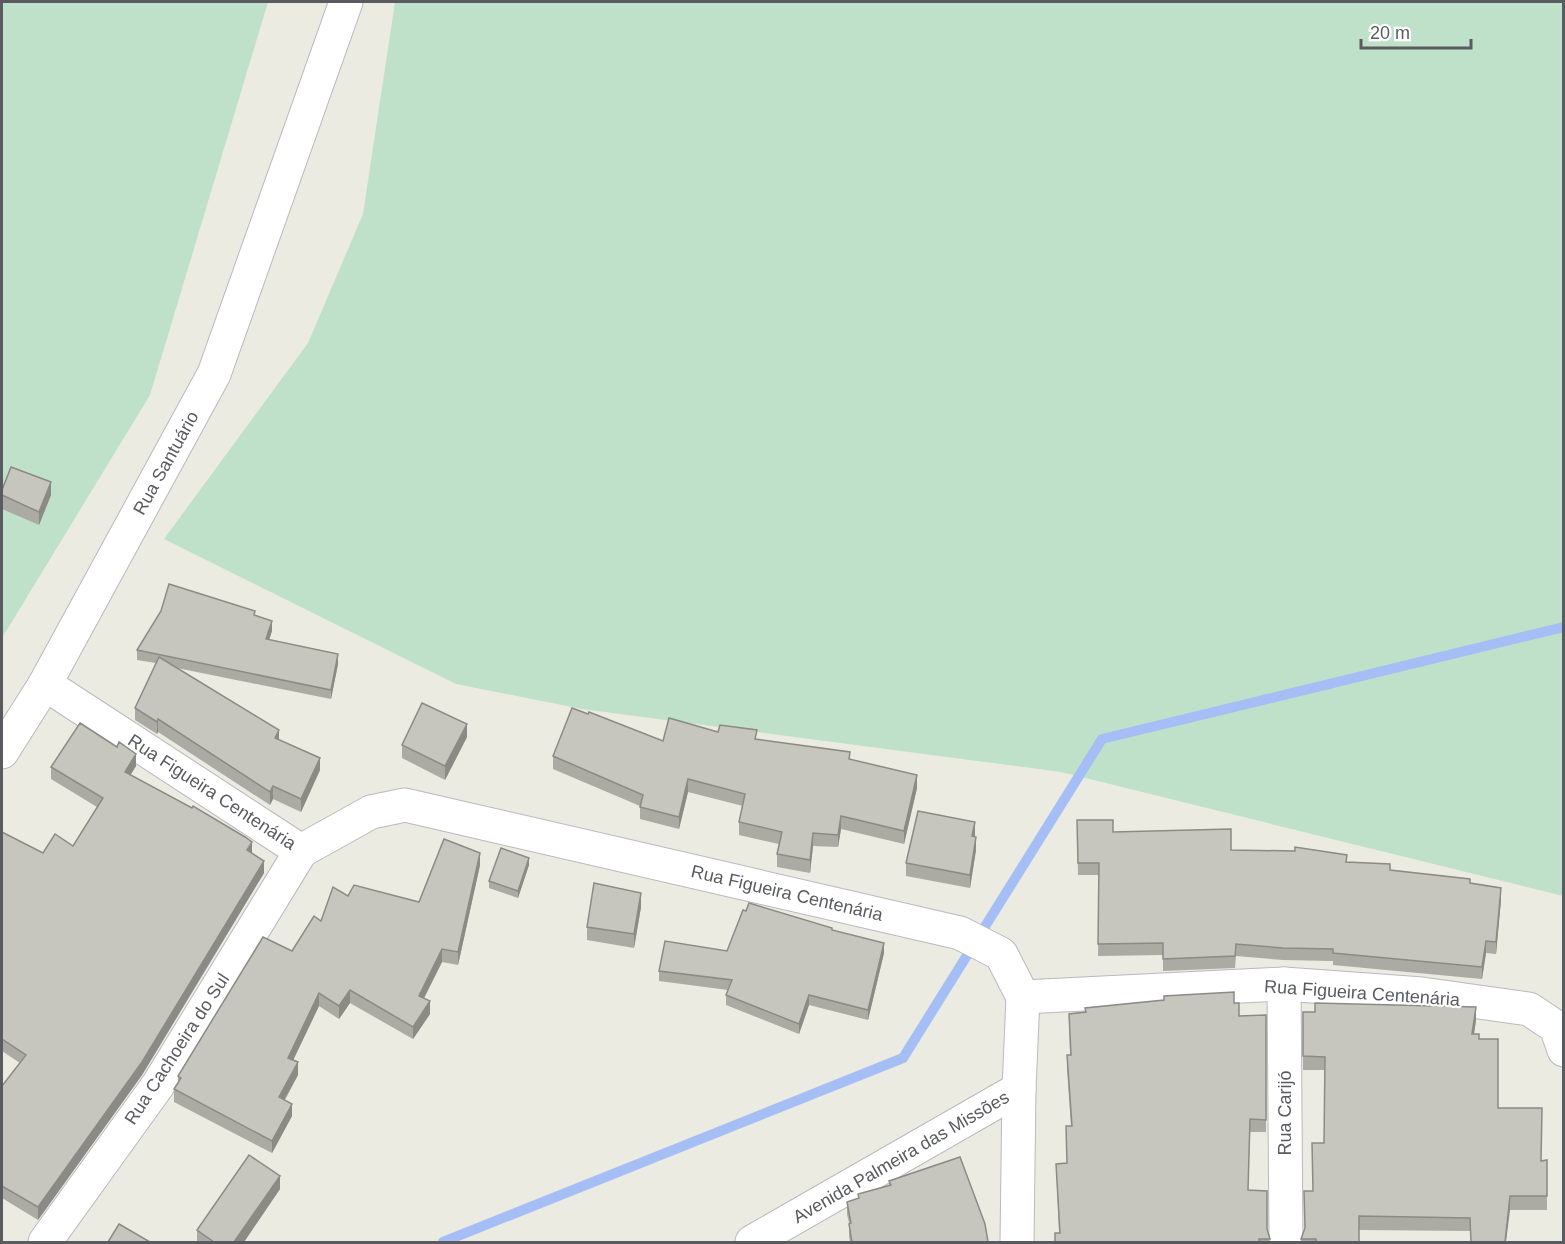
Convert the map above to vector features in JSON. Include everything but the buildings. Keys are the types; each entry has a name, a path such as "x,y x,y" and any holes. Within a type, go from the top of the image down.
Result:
{"street":[{"name":"Rua Santuário","path":"2,752 45,684 214,374 346,2"},
{"name":"Rua Figueira Centenária","path":"45,684 301,851 371,812 405,805 960,933 1000,954 1023,997 1284,984 1422,994 1529,1009 1560,1039"},
{"name":"Rua Cachoeira do Sul","path":"45,1242 158,1085 301,851"},
{"name":"Rua Carijó","path":"1284,984 1286,1242"},
{"path":"1017,1242 1023,997"},
{"name":"Avenida Palmeira das Missões","path":"752,1242 1019,1089"}],"green space":[{"path":"2,2 268,2 150,395 2,638"},
{"path":"395,2 1563,2 1563,896 1061,772 582,709 456,684 164,539 308,343 363,214"}],"waterway":[{"path":"443,1242 903,1058 1102,739 1564,627"}]}
